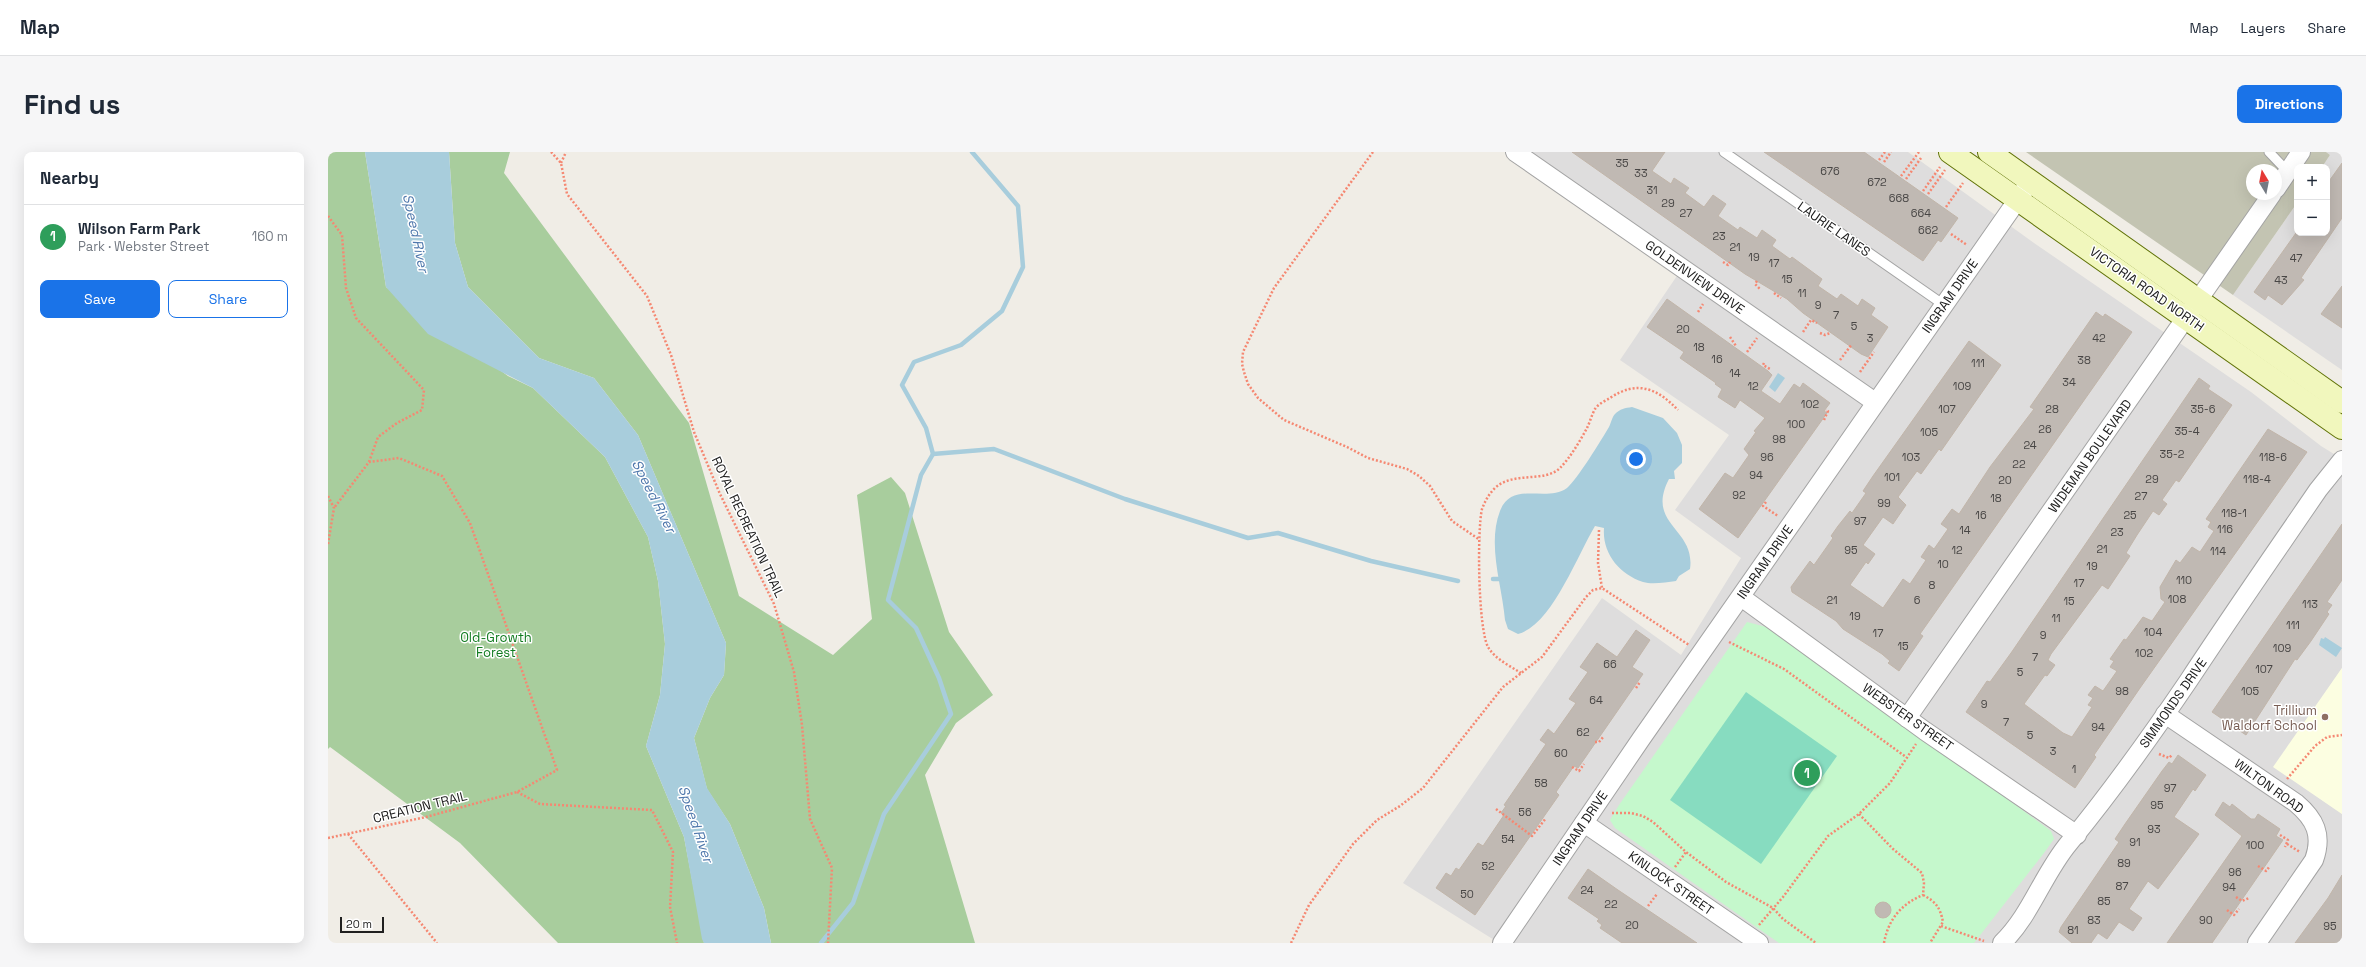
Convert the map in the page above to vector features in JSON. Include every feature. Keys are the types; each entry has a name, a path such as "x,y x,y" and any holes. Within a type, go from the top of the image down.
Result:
{"main road":[{"name":"VICTORIA ROAD NORTH","path":"1989,152 2024,191"},
{"name":"VICTORIA ROAD NORTH","path":"1952,153 1973,168 2024,191 2192,308 2342,402"},
{"name":"VICTORIA ROAD NORTH","path":"2192,308 2342,428"}],"street":[{"name":"GOLDENVIEW DRIVE","path":"1515,152 1875,402"},
{"path":"2282,180 2302,152"},
{"name":"INGRAM DRIVE","path":"1502,943 1701,652 1791,526 1875,402 2024,191"},
{"name":"WIDEMAN BOULEVARD","path":"1907,718 2268,200"},
{"name":"SIMMONDS DRIVE","path":"2004,941 2035,900 2044,879 2165,714 2318,490 2342,460"},
{"name":"WEBSTER STREET","path":"1741,597 1925,731 2077,834"},
{"name":"WILTON ROAD","path":"2165,714 2296,803 2312,818 2317,833 2317,850 2306,873 2257,943"},
{"name":"KINLOCK STREET","path":"1584,823 1754,940"}],"lane":[{"name":"LAURIE LANES","path":"1724,152 1944,305"},
{"path":"2269,152 2288,172"}],"path":[{"path":"551,152 561,163 566,152"},
{"path":"1373,152 1274,288 1243,352 1242,364 1244,372 1248,384 1258,398 1284,420 1347,447 1368,458 1407,469 1419,476 1437,494 1452,521 1480,540"},
{"path":"1879,160 1885,152"},
{"path":"1884,162 1891,152"},
{"path":"1901,176 1919,152"},
{"path":"1923,191 1952,153"},
{"path":"1928,194 1952,153"},
{"path":"1906,179 1921,158"},
{"name":"ROYAL RECREATION TRAIL","path":"561,163 567,194 647,296 671,355 694,432 720,494 774,604 794,672 802,725 810,819 832,868 828,943"},
{"path":"1946,207 1973,168"},
{"path":"328,216 342,235 346,288 356,318 424,390 422,410 398,423 378,437 369,462 334,508 328,544"},
{"path":"1723,262 1728,265 1730,262"},
{"path":"1757,281 1755,284 1760,289"},
{"path":"1774,293 1781,298"},
{"path":"1698,312 1703,304"},
{"path":"1793,345 1811,320 1817,323"},
{"path":"1820,333 1825,335 1830,332"},
{"path":"1730,336 1736,346"},
{"path":"1860,372 1874,352"},
{"path":"1764,363 1763,365 1770,369"},
{"path":"1521,673 1498,658 1488,647 1484,634 1480,592 1480,540 1482,509 1487,498 1495,488 1513,479 1549,474 1559,469 1586,430 1595,409 1601,403 1617,393 1634,388 1657,391 1678,410"},
{"path":"1824,420 1828,411 1826,410"},
{"name":"CREATION TRAIL","path":"328,838 426,817 517,792 557,770 470,523 442,476 399,458 369,462"},
{"path":"328,496 334,508"},
{"path":"1766,502 1763,506 1791,526"},
{"path":"1599,530 1598,563 1602,588"},
{"path":"1291,943 1309,905 1353,844 1377,820 1400,806 1422,788 1503,687 1542,657 1586,597 1593,590 1602,588 1701,652"},
{"path":"1714,634 1784,669 1906,757"},
{"path":"1636,688 1640,682"},
{"path":"1754,940 1773,908 1828,836 1859,814 1890,783 1906,757 1925,731"},
{"path":"2278,791 2315,746 2326,737 2342,735"},
{"path":"1595,742 1599,742 1604,736"},
{"path":"2159,754 2169,758 2172,755"},
{"path":"1572,767 1579,771 1584,764"},
{"path":"517,792 540,804 652,810 673,852 670,907 677,943"},
{"path":"1496,809 1532,836 1546,818"},
{"path":"1612,813 1643,816 1653,822 1686,852 1726,882 1773,908 1783,919 1816,943"},
{"path":"1859,814 1922,873 1924,883 1923,895"},
{"path":"348,834 437,943"},
{"path":"2280,835 2288,840 2285,847"},
{"path":"2258,866 2266,871 2270,866"},
{"path":"1648,906 1657,894"},
{"path":"1923,895 1935,902 1941,910 1942,922 1930,943"},
{"path":"1884,943 1886,931 1892,920 1903,906 1923,895"},
{"path":"2236,898 2242,901 2249,898"},
{"path":"2227,910 2234,915 2239,909"},
{"path":"1940,926 2004,941"}],"shaded area":[{"path":"1531,152 1908,152 2034,243 2251,392 2321,446 2342,459 2342,668 2274,767 2342,814 2342,943 1499,943 1403,883 1602,598 1681,655 1741,558 1675,510 1729,435 1620,360 1687,261"},
{"path":"2026,152 2326,152 2330,155 2324,164 2294,164 2294,207 2233,295"},
{"path":"2326,152 2342,152 2342,370 2233,295 2294,207 2294,236 2330,236 2330,164 2324,164 2330,155"},
{"name":"Trillium Waldorf School","path":"2342,668 2342,814 2273,767"}],"green space":[{"name":"Old-Growth Forest","path":"328,152 365,152 386,287 508,376 533,388 605,457 648,537 658,581 665,644 660,695 646,746 684,837 704,943 558,943 460,843 330,747 328,749"},
{"path":"449,152 510,152 504,173 689,423 739,596 833,655 872,619 857,495 891,477 905,493 949,632 993,695 956,723 925,775 975,943 771,943 764,908 730,824 707,789 694,738 710,698 724,675 726,643 638,435 594,378 539,358 468,287 455,243"},
{"path":"1747,622 1766,627 1928,741 2051,831 2054,839 1974,943 1779,943 1615,828 1610,820 1619,805"},
{"path":"1746,692 1837,756 1761,864 1670,800"}],"water":[{"name":"Speed River","path":"365,152 449,152 455,243 468,287 539,358 594,378 638,435 726,643 724,675 710,698 694,738 707,788 730,824 764,908 771,943 704,943 702,939 684,837 646,746 660,695 665,644 658,581 648,537 605,457 533,388 428,334 386,287"},
{"path":"1778,373 1785,378 1775,392 1769,387"},
{"path":"1632,407 1663,418 1677,433 1682,445 1682,463 1674,471 1675,479 1669,479 1663,494 1663,507 1667,517 1686,544 1690,555 1690,569 1679,576 1676,581 1651,583 1643,582 1634,578 1626,574 1609,554 1604,537 1604,528 1595,526 1562,588 1541,618 1530,628 1518,634 1508,629 1505,620 1495,551 1496,524 1500,511 1505,502 1513,496 1521,494 1549,494 1559,492 1567,488 1595,450 1609,427 1614,415 1625,408"},
{"path":"2325,637 2342,648 2336,657 2319,645 2321,638 2324,639"}],"building":[{"path":"1572,152 1665,152 1652,171 1671,184 1674,178 1689,188 1685,193 1704,207 1713,195 1726,204 1718,216 1738,230 1740,227 1757,238 1762,230 1776,240 1772,246 1790,259 1792,257 1822,279 1818,286 1837,299 1841,294 1858,306 1862,299 1875,308 1871,315 1888,327 1868,357 1861,354 1803,313 1787,299 1745,274"},
{"path":"1764,152 1864,152 1958,218 1941,242 1938,240 1923,261"},
{"path":"2342,163 2342,218 2330,236 2330,200 2330,180"},
{"path":"2294,236 2330,236 2301,278 2304,280 2282,305 2268,295 2265,300 2254,292"},
{"path":"2342,286 2342,328 2321,314"},
{"path":"1667,299 1768,371 1772,375 1761,391 1780,404 1794,384 1800,388 1803,383 1830,403 1824,411 1827,413 1738,538 1699,509 1725,473 1733,478 1749,455 1744,449 1756,432 1754,431 1765,418 1740,400 1735,408 1718,397 1722,389 1715,384 1716,383 1680,358 1684,352 1647,327"},
{"path":"2096,312 2103,317 2105,314 2132,332 1920,634 1923,636 1899,671 1888,663 1890,661 1882,654 1843,629 1836,621 1792,592 1791,587 1810,561 1814,565 1833,538 1831,536 1838,526 1850,511 1852,513 1866,493 1863,491 1873,476 1969,341 2001,365 1941,451 1939,449 1921,474 1917,471 1898,497 1906,505 1893,524 1883,517 1863,545 1875,554 1868,564 1866,562 1850,585 1883,608 1903,579 1910,584 1926,560 1921,557 1929,545 1934,549 1948,529 1941,524 1952,509 1959,514 1990,467 2034,409 2030,407"},
{"path":"2199,378 2210,386 2208,389 2232,405 2179,482 2176,480 2162,500 2167,504 2159,515 2153,511 2126,553 2130,556 2108,589 2102,585 2051,654 2048,660 2055,665 2047,676 2045,675 2024,704 2063,733 2072,737 2092,707 2088,705 2093,698 2088,695 2095,686 2103,691 2117,671 2110,667 2114,661 2110,659 2124,639 2126,640 2143,617 2152,621 2165,602 2161,599 2160,587 2176,560 2180,563 2192,547 2200,552 2214,531 2208,527 2211,522 2206,519 2268,429 2307,452 2140,688 2094,755 2096,757 2075,788 1966,712 1987,681 1990,682 2011,653"},
{"path":"2342,524 2342,580 2327,602 2332,605 2327,612 2329,614 2297,660 2295,659 2246,735 2212,712"},
{"path":"1636,630 1650,640 1632,667 1643,674 1578,768 1574,766 1556,792 1559,795 1475,915 1436,888 1446,873 1451,876 1456,868 1459,870 1478,843 1483,846 1504,815 1501,813 1506,806 1504,805 1546,744 1540,740 1548,729 1554,734 1576,703 1569,699 1588,672 1580,667 1597,643 1617,657"},
{"path":"2178,755 2206,775 2195,791 2193,789 2174,817 2199,834 2158,889 2148,881 2129,909 2142,918 2133,931 2119,922 2107,939 2098,933 2091,943 2072,943 2059,932 2061,927 2119,842 2115,839 2125,824 2162,771 2169,762 2172,764"},
{"path":"2223,802 2230,807 2232,804 2251,819 2255,819 2258,814 2280,829 2276,836 2283,840 2212,943 2167,943 2242,836 2215,815"},
{"path":"1588,869 1697,943 1622,943 1600,928 1602,925 1597,921 1599,919 1568,898"},
{"path":"2342,875 2342,943 2295,943 2328,898"},
{"path":"1880,902 1886,902 1891,907 1889,916 1886,918 1880,918 1875,913 1875,907"}],"waterway":[{"path":"821,943 853,903 884,814 951,714 939,678 916,628 888,600 921,475 933,454 926,428 902,385 914,362 961,345 1002,311 1023,267 1018,206 972,152"},
{"path":"933,454 994,449 1125,499 1248,538 1278,533 1371,561 1458,581"},
{"path":"1493,579 1499,579"}],"place":[{"name":"Trillium Waldorf School","path":"2325,717"},
{"name":"Wilson Farm Park","path":"1807,773"}]}
